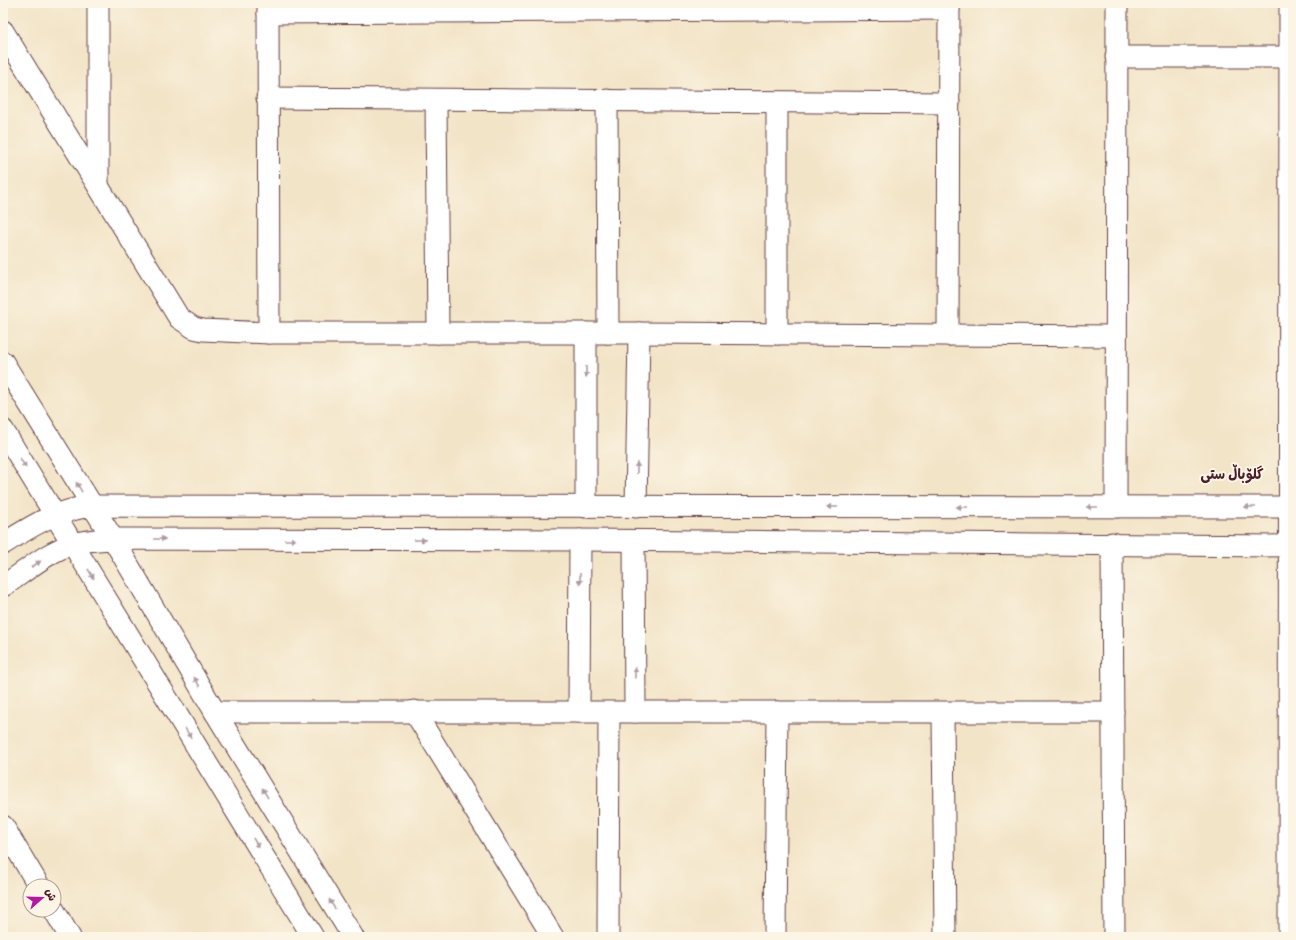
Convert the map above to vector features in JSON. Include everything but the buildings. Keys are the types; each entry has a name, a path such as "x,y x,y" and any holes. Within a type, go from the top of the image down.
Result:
{"street":[{"path":"98,3 98,184"},
{"path":"1116,507 1117,3"},
{"path":"1289,937 1288,508 1290,3"},
{"path":"269,333 267,98 268,8 949,6 948,335"},
{"path":"3,31 179,318 186,324 203,330 269,333 639,333 1116,336"},
{"path":"1116,57 1290,57"},
{"path":"267,98 608,100 777,103 948,103"},
{"path":"436,100 438,333"},
{"path":"608,100 608,333"},
{"path":"777,103 777,334"},
{"path":"586,333 586,507"},
{"path":"636,507 639,333"},
{"path":"3,362 91,506 113,539 215,712 353,937"},
{"path":"3,430 313,937"},
{"path":"3,544 40,520 72,509 91,506 1288,508"},
{"path":"3,586 57,550 72,544 113,539 1112,543 1288,546"},
{"path":"579,712 580,540"},
{"path":"634,542 635,712"},
{"path":"1112,543 1114,937"},
{"path":"414,711 553,937"},
{"path":"215,712 1113,712"},
{"path":"775,937 777,712"},
{"path":"608,937 609,713"},
{"path":"944,713 945,937"},
{"path":"3,826 34,878"},
{"path":"59,918 70,937"}],"district":[{"name":"گلۆباڵ ستی","path":"1232,474"}]}
